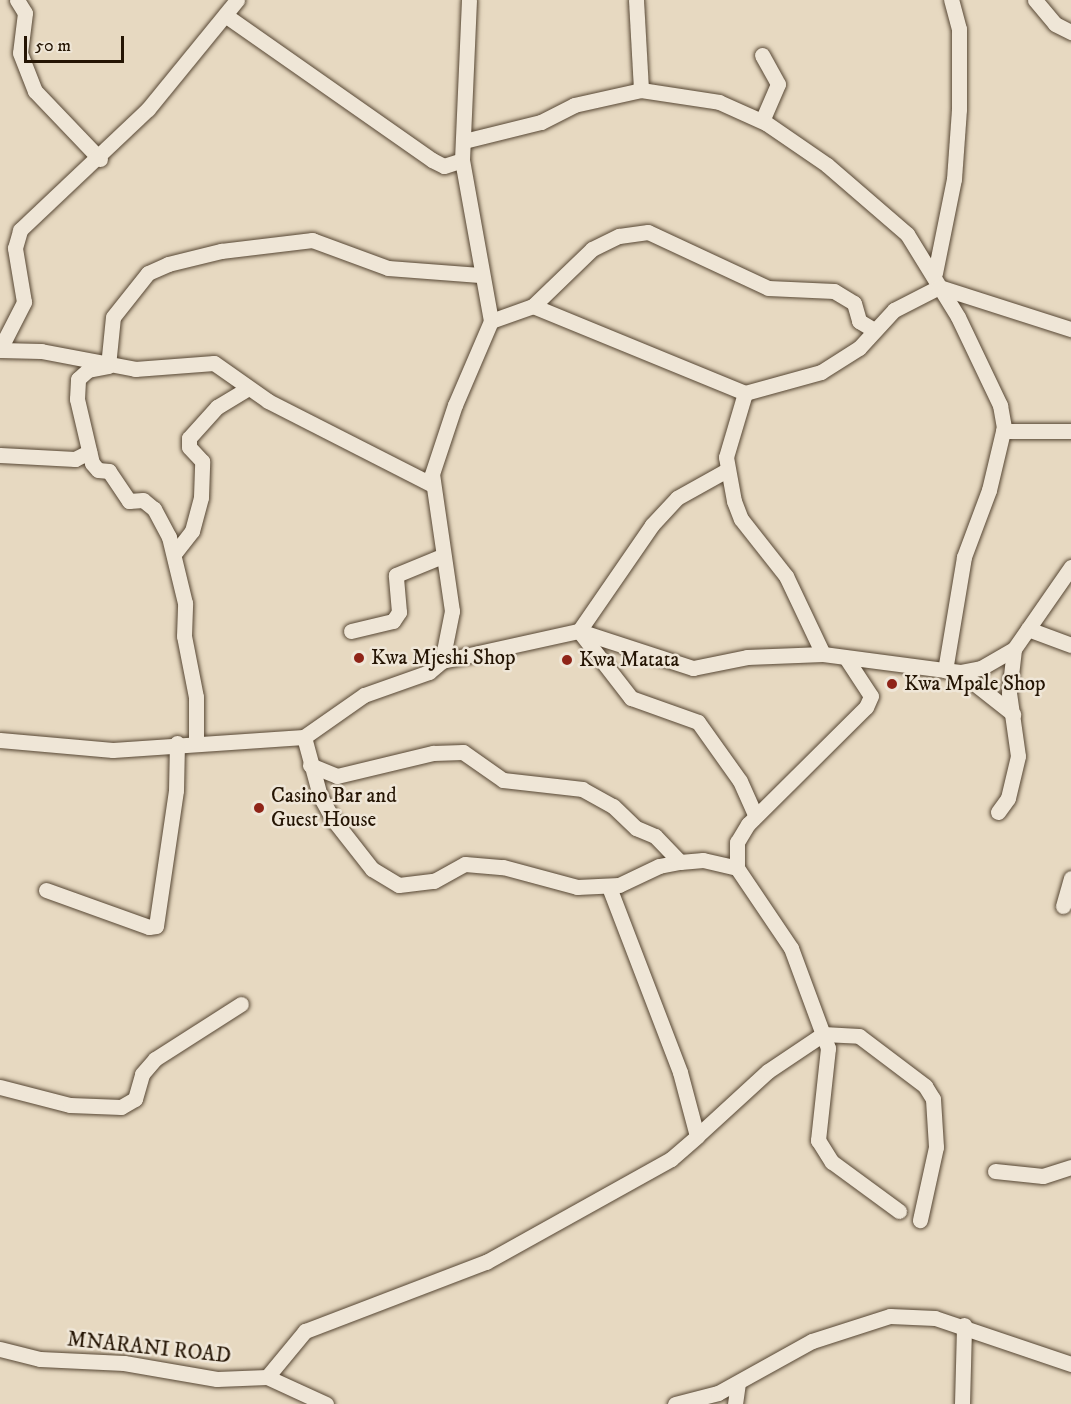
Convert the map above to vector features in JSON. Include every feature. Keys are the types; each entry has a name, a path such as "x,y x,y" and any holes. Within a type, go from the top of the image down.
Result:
{"street":[{"path":"17,0 25,13 20,53 35,91 100,159"},
{"path":"237,0 148,109 100,159 20,230 15,248 24,302 0,350 41,351 108,366 135,369 208,361 249,388 431,484"},
{"path":"442,661 452,611 431,484 454,405 491,321 480,275 462,160 469,0"},
{"path":"636,0 641,90"},
{"path":"533,306 745,393 821,372 859,348 894,310 937,280 954,179 959,109 959,29 951,0"},
{"path":"1035,0 1055,24 1071,32"},
{"path":"225,15 432,160 444,166 462,160"},
{"path":"762,55 778,84 762,121"},
{"path":"464,141 541,122 574,105 641,90 719,102 762,121 827,165 907,234 937,280 1000,405 1003,431 964,557 953,671"},
{"path":"491,321 533,306 592,249 619,236 648,232 768,288 834,291 854,303 859,321 874,330"},
{"path":"108,366 110,327 122,303 148,273 189,256 312,240 388,268 480,275"},
{"path":"937,280 1071,329"},
{"path":"108,366 88,370 78,379 77,399 89,452 95,468 109,471 129,501 143,500 154,509 174,554 196,698 196,741"},
{"path":"174,554 192,531 202,486 201,461 189,447 189,438 217,407 249,388"},
{"path":"745,393 727,441 727,470 741,519 786,576 823,654"},
{"path":"1003,431 1071,431"},
{"path":"0,455 75,459 89,452"},
{"path":"579,631 670,504 727,470"},
{"path":"351,632 393,621 399,612 396,575 442,556"},
{"path":"998,812 1015,777 1019,740 1013,714 1008,670 1014,649 1071,567"},
{"path":"1028,629 1071,645"},
{"path":"579,631 631,698 698,722 740,781 755,815"},
{"path":"0,740 113,750 196,741 304,737 364,695 429,672 442,661 579,631 693,668 747,657 823,654 879,664 953,671 981,668 1014,649"},
{"path":"846,657 872,696"},
{"path":"879,664 872,696 861,714 755,815 737,842 737,868 791,948 823,1034 828,1054 816,1123 818,1140 832,1162 899,1211"},
{"path":"953,671 1013,714"},
{"path":"304,737 310,765 332,818 372,869 399,885 417,886 465,864 483,863 549,882 609,887 680,862 703,860 737,868"},
{"path":"46,890 149,927 156,926 176,790 177,743"},
{"path":"310,765 337,776 433,753 463,752 503,780 582,789 613,806 636,828 655,836 680,862"},
{"path":"1062,906 1071,878"},
{"path":"609,887 673,1053 697,1136"},
{"path":"0,1087 70,1105 121,1107 135,1099 142,1074 154,1059 242,1004"},
{"path":"267,1377 299,1335 310,1328 486,1262 602,1194 649,1172 697,1136 768,1071 823,1034 859,1036 877,1046 925,1086 933,1099 936,1147 920,1221"},
{"path":"995,1171 1043,1176 1071,1167"},
{"path":"675,1404 701,1399 738,1383 812,1341 865,1322 909,1315 964,1325 1071,1364"},
{"path":"963,1404 964,1325"},
{"name":"MNARANI ROAD","path":"0,1349 40,1359 124,1364 217,1378 267,1377 326,1404"},
{"path":"735,1404 738,1383"}],"place":[{"name":"Kwa Mjeshi Shop","path":"359,658"},
{"name":"Kwa Matata","path":"567,660"},
{"name":"Kwa Mpale Shop","path":"892,684"},
{"name":"Casino Bar and Guest House","path":"259,808"}]}
